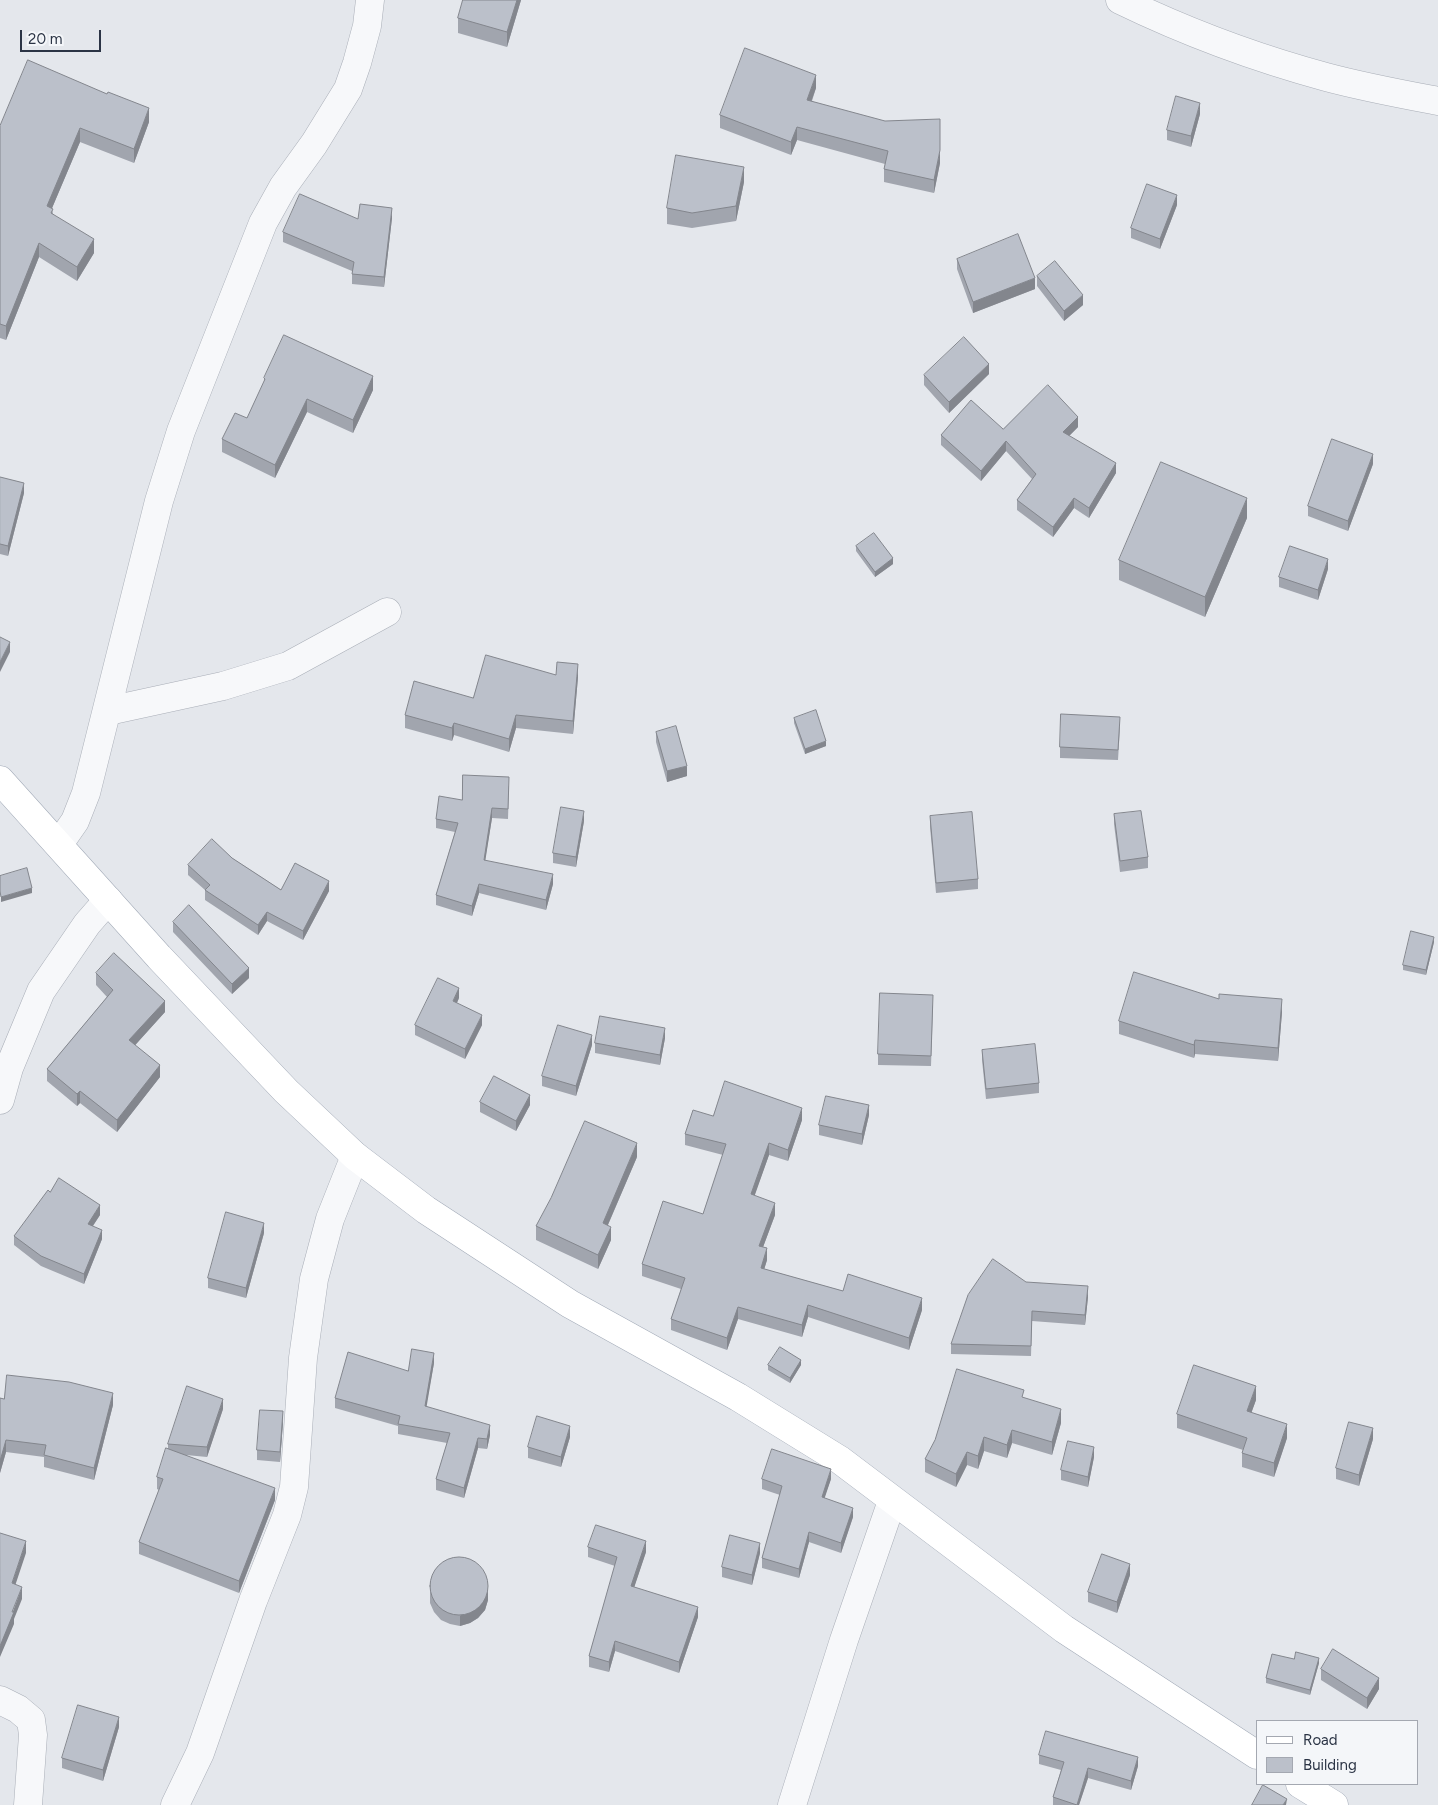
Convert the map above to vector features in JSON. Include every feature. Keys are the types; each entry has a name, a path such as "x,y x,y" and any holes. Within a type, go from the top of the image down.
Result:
{"main road":[{"path":"0,780 159,957 280,1084 355,1156 426,1210 562,1298 738,1397 840,1460 1064,1629 1256,1754"},
{"path":"1302,1785 1334,1805"}],"street":[{"path":"59,844 75,821 86,793 159,501 181,431 263,223 283,187 314,144 348,89 367,26 370,0"},
{"path":"1120,0 1160,19 1246,51 1327,78 1438,101"},
{"path":"108,711 223,686 288,666 387,612"},
{"path":"0,1100 9,1068 41,991 87,924 108,900"},
{"path":"175,1805 200,1753 252,1601 287,1514 294,1487 303,1358 314,1280 330,1219 355,1156"},
{"path":"792,1805 844,1640 892,1501"},
{"path":"0,1700 18,1709 31,1720 33,1735 28,1805"}],"building":[{"path":"463,0 517,0 507,32 458,18"},
{"path":"745,48 816,75 807,100 885,121 940,119 940,150 934,180 884,169 888,151 797,127 791,142 720,115"},
{"path":"28,60 107,94 108,92 149,108 134,149 80,128 47,206 53,209 51,213 94,239 77,267 39,243 6,326 0,324 0,126"},
{"path":"1176,96 1200,103 1191,136 1167,130"},
{"path":"676,155 744,167 736,206 692,213 667,208"},
{"path":"1147,184 1177,195 1160,239 1131,228"},
{"path":"300,194 358,219 360,204 392,208 384,277 352,274 354,262 283,232"},
{"path":"1018,234 1035,278 973,302 957,259"},
{"path":"1055,261 1083,295 1064,311 1037,276"},
{"path":"284,335 373,376 353,420 307,399 275,465 222,439 235,413 247,418"},
{"path":"964,337 989,364 949,402 924,375"},
{"path":"1048,385 1078,417 1063,432 1116,463 1089,508 1074,498 1053,527 1017,500 1036,474 1006,441 981,471 941,435 971,400 1003,429"},
{"path":"1332,439 1373,454 1348,521 1308,506"},
{"path":"1161,462 1247,498 1205,597 1119,560"},
{"path":"0,477 24,483 8,546 0,544"},
{"path":"874,533 893,558 875,572 856,546"},
{"path":"1290,546 1328,559 1318,590 1279,577"},
{"path":"0,637 10,642 0,662"},
{"path":"486,655 556,675 557,662 578,664 573,721 516,715 509,739 454,723 452,728 405,715 414,681 473,698"},
{"path":"816,710 826,741 805,749 794,718"},
{"path":"1061,714 1120,717 1118,750 1060,747"},
{"path":"676,726 687,766 667,771 656,732"},
{"path":"463,775 509,777 508,809 492,808 484,860 553,874 546,900 479,884 472,906 436,895 458,823 436,819 439,796 462,800"},
{"path":"561,807 584,811 576,857 553,853"},
{"path":"1141,811 1148,857 1120,861 1114,814"},
{"path":"972,812 978,879 936,883 930,816"},
{"path":"212,839 232,858 281,890 295,863 329,881 303,931 267,912 258,925 205,890 210,885 188,865"},
{"path":"27,868 32,888 1,897 0,876"},
{"path":"189,905 249,968 232,984 173,922"},
{"path":"1411,931 1434,937 1426,970 1403,965"},
{"path":"114,953 165,1001 129,1040 160,1065 117,1120 80,1091 77,1094 47,1069 113,990 96,973"},
{"path":"1134,972 1219,999 1219,994 1282,999 1278,1048 1195,1040 1194,1045 1119,1021"},
{"path":"438,978 459,988 453,1001 482,1015 465,1049 415,1025"},
{"path":"880,993 933,995 931,1056 878,1054"},
{"path":"600,1016 665,1028 660,1055 595,1043"},
{"path":"558,1025 592,1035 576,1086 542,1076"},
{"path":"1035,1044 1039,1083 986,1089 982,1050"},
{"path":"494,1076 530,1095 516,1121 480,1102"},
{"path":"725,1081 802,1108 788,1150 769,1143 751,1194 775,1203 759,1246 767,1248 761,1268 843,1291 848,1274 922,1298 909,1338 808,1305 802,1325 738,1307 727,1338 671,1319 685,1278 642,1264 663,1201 703,1214 726,1144 685,1134 693,1110 713,1116"},
{"path":"826,1096 869,1105 862,1134 819,1125"},
{"path":"585,1121 637,1143 603,1223 611,1227 598,1255 536,1226 551,1198"},
{"path":"59,1178 100,1205 88,1224 102,1230 84,1274 41,1256 14,1236"},
{"path":"226,1212 264,1223 246,1288 208,1278"},
{"path":"993,1259 1026,1282 1088,1286 1085,1315 1032,1311 1031,1346 951,1344 968,1295"},
{"path":"780,1347 801,1360 790,1378 768,1365"},
{"path":"412,1349 434,1353 425,1406 490,1425 487,1439 478,1438 464,1488 436,1479 450,1433 398,1424 400,1416 335,1398 348,1352 408,1371"},
{"path":"1194,1365 1256,1386 1247,1411 1287,1424 1274,1463 1242,1453 1247,1438 1177,1414"},
{"path":"957,1369 1024,1390 1022,1397 1061,1409 1052,1442 1012,1430 1007,1445 984,1437 978,1456 967,1452 956,1474 925,1459 935,1440"},
{"path":"7,1375 69,1382 113,1393 94,1468 44,1455 46,1445 6,1440 0,1461 0,1398 4,1399"},
{"path":"187,1386 223,1399 207,1447 168,1444"},
{"path":"260,1410 283,1411 280,1452 257,1450"},
{"path":"537,1416 570,1426 561,1457 528,1447"},
{"path":"1349,1422 1373,1428 1359,1475 1336,1468"},
{"path":"1068,1441 1094,1447 1088,1477 1061,1470"},
{"path":"166,1448 275,1488 239,1581 139,1542 163,1479 157,1477"},
{"path":"772,1449 831,1469 822,1497 853,1508 841,1543 809,1532 799,1569 762,1558 782,1486 762,1479"},
{"path":"596,1525 646,1541 631,1586 698,1607 679,1662 615,1641 609,1662 589,1656 617,1557 588,1547"},
{"path":"0,1533 26,1541 12,1583 22,1587 0,1646"},
{"path":"730,1535 760,1543 752,1575 722,1567"},
{"path":"1102,1554 1130,1564 1117,1602 1088,1592"},
{"path":"459,1557 470,1559 480,1565 486,1575 488,1586 486,1597 480,1607 470,1613 459,1615 448,1613 438,1607 432,1597 430,1586 432,1575 438,1565 448,1559"},
{"path":"1333,1649 1379,1678 1367,1698 1321,1669"},
{"path":"1296,1652 1319,1658 1310,1690 1266,1678 1272,1654 1294,1659"},
{"path":"78,1705 119,1717 103,1770 62,1758"},
{"path":"1046,1731 1138,1757 1131,1781 1088,1768 1077,1805 1053,1797 1064,1762 1039,1755"},
{"path":"1263,1785 1287,1799 1283,1805 1252,1805"}]}
